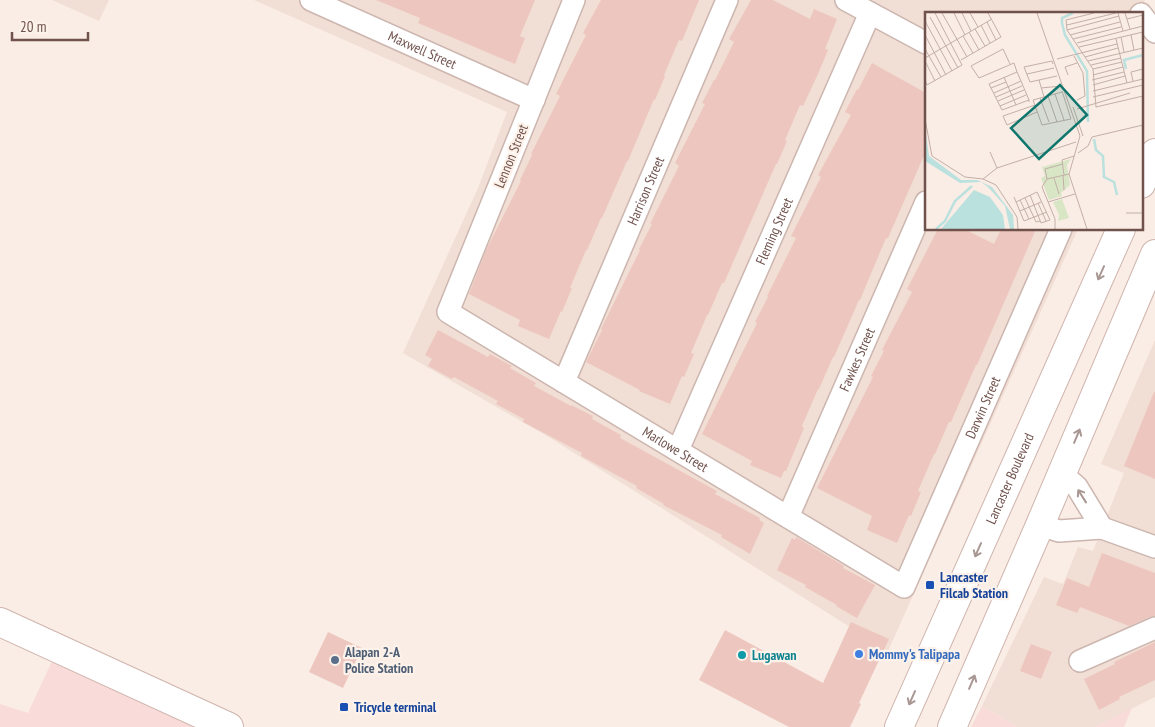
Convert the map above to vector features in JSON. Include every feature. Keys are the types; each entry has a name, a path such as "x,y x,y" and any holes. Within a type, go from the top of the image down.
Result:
{"main road":[{"path":"1142,182 1155,153"},
{"name":"Lancaster Boulevard","path":"899,727 1121,230"},
{"path":"952,727 1155,254"},
{"path":"0,622 228,727"}],"street":[{"name":"Maxwell Street","path":"311,0 534,100"},
{"name":"Lennon Street","path":"448,312 574,0"},
{"name":"Harrison Street","path":"564,382 727,0"},
{"path":"846,0 925,42"},
{"path":"1132,0 1140,12"},
{"name":"Fleming Street","path":"678,450 870,13"},
{"path":"1142,15 1155,32"},
{"name":"Fawkes Street","path":"788,517 925,204"},
{"name":"Darwin Street","path":"904,588 1061,230"},
{"name":"Marlowe Street","path":"448,312 904,588"},
{"path":"1061,474 1077,487 1102,528"},
{"path":"1040,525 1059,531 1102,528 1155,547"},
{"path":"1080,661 1155,628"}],"shaded area":[{"path":"52,0 109,0 99,21"},
{"path":"254,0 1145,0 1138,12 925,12 925,230 1078,230 888,651 552,439 403,353 478,188 507,112"},
{"path":"1155,340 1155,697 1095,727 1017,727 982,706 1044,577 1063,584 1078,547 1093,551 1124,473 1101,464"},
{"path":"53,659 204,727 0,727 0,704 28,713"},
{"path":"982,706 1017,727 971,727"},
{"path":"1132,708 1124,727 1095,727"}],"building":[{"path":"376,0 535,0 520,36 525,38 515,64 418,23 420,18"},
{"path":"601,0 699,0 682,41 679,40 628,161 586,250 570,288 572,288 549,339 518,326 520,320 469,294 486,250 521,181 531,154 560,96 556,94 586,35 583,33"},
{"path":"751,0 773,0 810,19 814,9 837,19 825,49 828,50 818,74 803,106 800,105 777,164 724,283 722,283 707,315 691,353 694,354 670,404 639,391 586,362 679,166 675,163 705,104 702,103 734,42 729,39"},
{"path":"872,63 925,92 925,153 818,389 802,426 804,428 786,471 784,471 781,478 750,465 752,461 702,434 757,323 755,322 796,238 791,236 821,177 818,175 851,115 845,112"},
{"path":"937,230 966,230 994,244 1001,230 1036,230 977,365 934,454 918,491 921,492 897,543 867,530 872,516 817,488 873,377 871,376 884,351 882,350 912,292 907,289"},
{"path":"438,330 488,357 490,354 512,366 510,368 536,383 534,386 593,416 592,419 621,435 620,438 717,491 715,494 760,518 759,520 764,523 750,554 721,537 722,535 663,505 636,488 637,486 581,456 582,453 523,422 524,419 496,404 498,401 454,377 452,379 428,366 432,359 425,355"},
{"path":"1155,392 1155,479 1124,466"},
{"path":"796,537 844,566 843,568 875,585 857,618 805,587 806,585 777,570 792,538 795,540"},
{"path":"1102,553 1155,573 1155,616 1129,626 1080,607 1077,613 1056,605 1067,578 1089,587"},
{"path":"851,622 889,639 850,727 789,727 699,680 725,630 823,683"},
{"name":"Alapan 2-A Police Station","path":"328,632 362,648 343,688 309,672"},
{"path":"1155,642 1155,680 1119,697 1120,699 1099,710 1084,679"},
{"path":"1031,644 1052,652 1041,679 1020,671"}],"place":[{"name":"Lancaster Filcab Station","path":"930,585"},
{"name":"Mommy's Talipapa","path":"859,654"},
{"name":"Lugawan","path":"742,655"},
{"name":"Alapan 2-A Police Station","path":"335,660"},
{"name":"Tricycle terminal","path":"344,707"}]}
